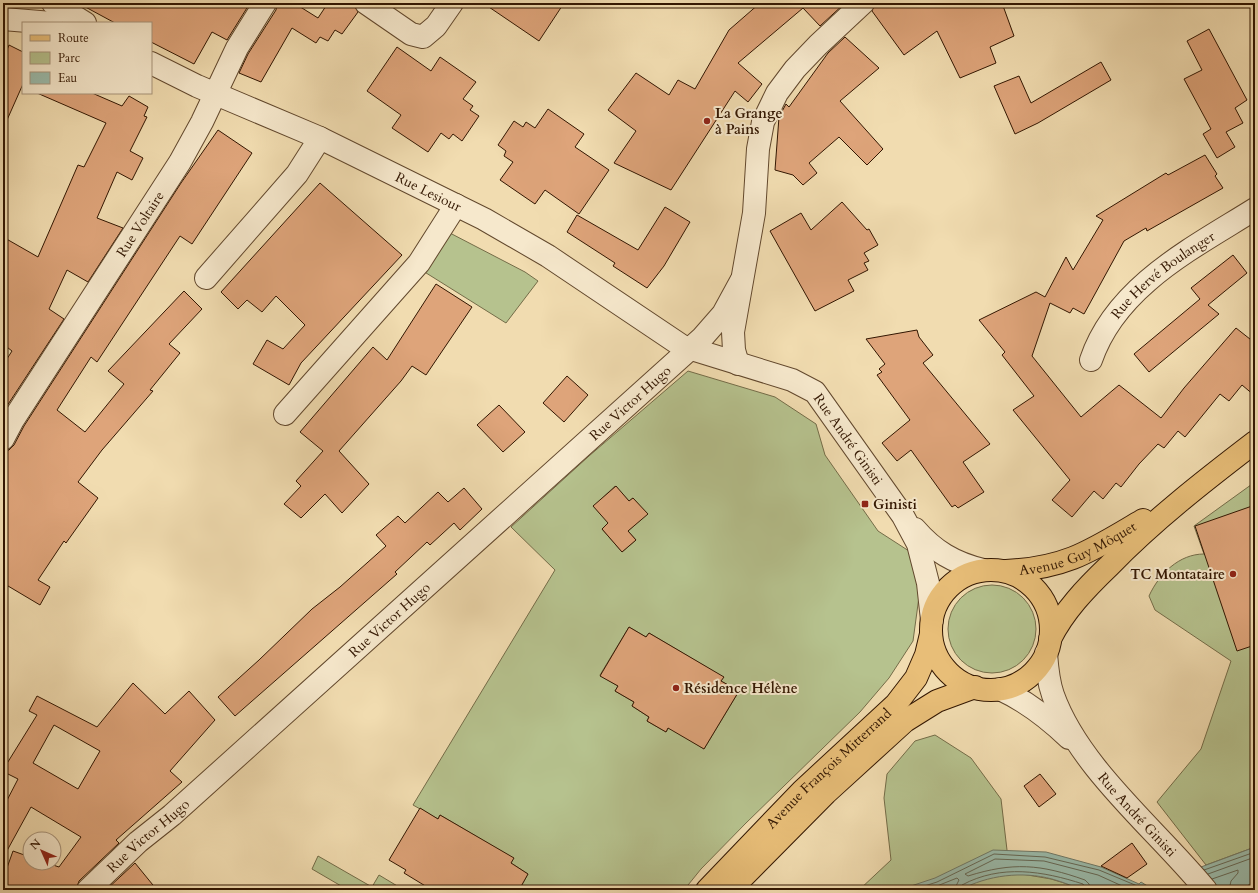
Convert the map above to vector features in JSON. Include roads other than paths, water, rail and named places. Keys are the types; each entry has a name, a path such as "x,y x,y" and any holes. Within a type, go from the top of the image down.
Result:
{"main road":[{"name":"Avenue Guy Môquet","path":"1048,646 1062,618 1090,584 1124,550 1189,493 1255,442"},
{"name":"Avenue Guy Môquet","path":"1005,571 1040,568 1077,558 1189,493"},
{"path":"983,570 1005,571 1021,578 1041,596 1048,613 1051,630 1048,646 1037,668 1024,679 1008,687 1000,689 975,687 958,680 944,668 935,652 931,627 941,596 952,584 966,575 983,570"},
{"name":"Avenue François Mitterrand","path":"707,890 797,796 896,704 916,678 926,655 931,627"},
{"name":"Avenue François Mitterrand","path":"730,890 811,808 905,721 937,701 975,687"}],"street":[{"name":"Rue Voltaire","path":"3,439 13,420 169,181 202,122 237,48 265,3"},
{"path":"366,3 411,34 424,37 436,26 452,3"},
{"path":"738,364 734,350 733,332 754,213 758,149 763,122 769,108 784,83 799,64 818,44 863,3"},
{"path":"17,10 80,22"},
{"name":"Rue Lesiour","path":"152,63 320,138 456,205 528,243 670,338 690,349"},
{"path":"206,278 297,174 320,138"},
{"path":"285,414 419,263 456,205"},
{"name":"Rue Hervé Boulanger","path":"1091,360 1096,346 1111,320 1152,277 1189,250 1255,209"},
{"name":"Rue Victor Hugo","path":"88,890 138,842 172,815 690,349 723,314 741,281"},
{"name":"Rue André Ginisti","path":"690,349 792,380 816,392 903,516 918,544 928,583 931,627"},
{"name":"Rue André Ginisti","path":"903,516 930,546 946,558 983,570"},
{"name":"Rue André Ginisti","path":"1048,646 1049,681 1053,696 1066,722 1090,759 1117,792 1188,867 1206,890"},
{"name":"Rue André Ginisti","path":"1000,689 1018,697 1049,720 1090,759"}],"water":[{"path":"1255,847 1255,882 1248,885 1243,890 1182,890 1201,867"},
{"path":"993,850 1046,852 1101,867 1139,884 1141,882 1154,890 1095,891 1083,889 1056,880 1029,875 1017,875 982,881 960,890 899,890 935,878"}],"place":[{"name":"La Grange à Pains","path":"707,121"},
{"name":"Ginisti","path":"865,504"},
{"name":"TC Montataire","path":"1233,574"},
{"name":"Résidence Hélène","path":"676,688"}]}
